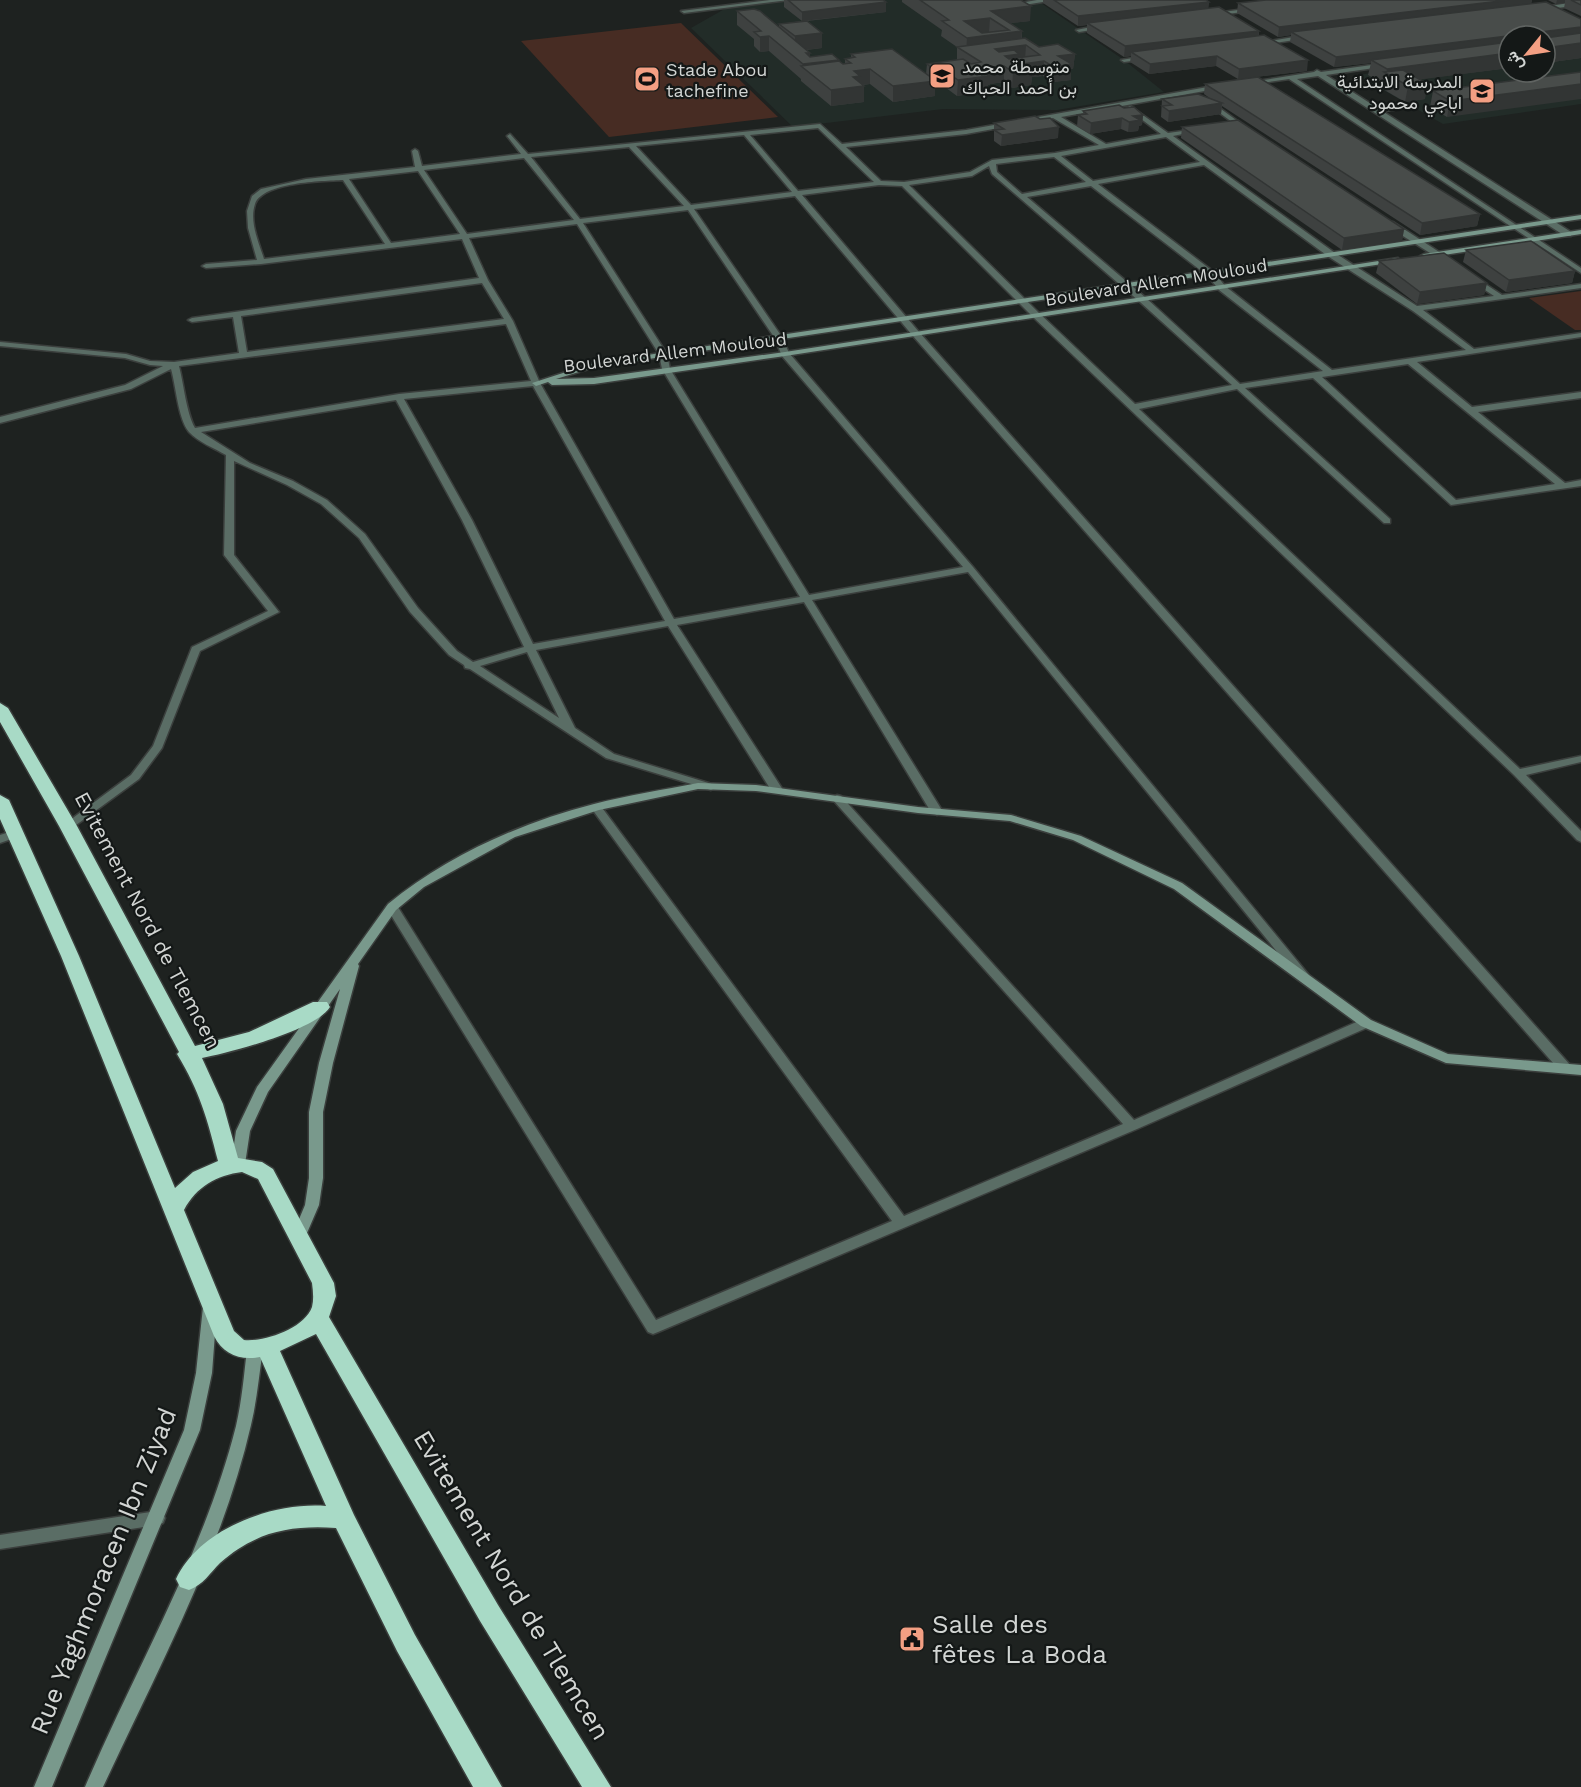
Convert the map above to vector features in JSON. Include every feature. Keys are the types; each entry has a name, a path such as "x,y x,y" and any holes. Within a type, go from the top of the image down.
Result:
{"highway":[{"name":"Evitement Nord de Tlemcen","path":"0,708 68,826 187,1054 202,1077 234,1166"},
{"path":"0,801 8,836 70,956 210,1300 230,1343 237,1348 261,1348 302,1333 318,1318 327,1296 323,1283 266,1174 259,1167 234,1166 191,1184 178,1197 174,1209"},
{"path":"187,1054 259,1038 291,1024 320,1007"},
{"name":"Evitement Nord de Tlemcen","path":"318,1318 376,1414 489,1613 597,1787"},
{"path":"261,1348 406,1643 488,1787"},
{"path":"189,1579 212,1552 250,1528 276,1518 310,1514 343,1518"}],"main road":[{"name":"Boulevard Allem Mouloud","path":"536,382 594,365 663,354 1581,217"},
{"path":"1416,257 1581,232"},
{"name":"Boulevard Allem Mouloud","path":"536,382 594,381 666,369 785,354 1406,258"},
{"path":"234,1166 243,1131 262,1090 392,907 420,884 511,835 596,807 698,786 777,790 937,812 1011,818 1077,838 1178,886 1366,1023 1446,1058 1581,1070"},
{"path":"299,1236 313,1196 316,1178 314,1133 320,1093 356,959"},
{"name":"Rue Yaghmoracen Ibn Ziyad","path":"43,1787 192,1430 204,1373 210,1300"},
{"path":"94,1787 189,1579 242,1433 261,1348"}],"street":[{"path":"684,11 786,0"},
{"path":"1018,4 1052,0"},
{"path":"1536,0 1560,11"},
{"path":"1539,8 1581,3"},
{"path":"1217,13 1262,8"},
{"path":"1208,11 1227,19"},
{"path":"1079,30 1114,25"},
{"path":"1267,42 1315,36"},
{"path":"1257,40 1276,47"},
{"path":"1124,60 1157,56"},
{"path":"1236,85 1390,64"},
{"path":"1310,68 1568,234"},
{"path":"1290,77 1581,271"},
{"path":"841,146 966,132 1225,87"},
{"path":"1192,91 1258,137"},
{"path":"1124,104 1332,255 1416,309 1471,351"},
{"path":"1378,110 1410,106"},
{"path":"1054,116 1103,145"},
{"path":"1226,125 1238,124"},
{"path":"1390,127 1401,125"},
{"path":"261,262 250,217 252,203 257,194 272,188 419,168 527,158 630,144 747,135 820,126 879,183"},
{"path":"1368,130 1379,128"},
{"path":"206,266 261,262 879,183 904,183 972,174 992,162 1055,155 1203,129"},
{"path":"747,135 916,334 1566,1069"},
{"path":"510,136 579,222 663,354 666,369 937,812"},
{"path":"630,144 690,208 778,337 785,354 970,569 1306,978"},
{"path":"415,151 419,168 464,236 484,280 509,321 536,382 671,623 777,790"},
{"path":"1055,155 1211,274 1222,288 1329,372"},
{"path":"992,162 994,173 1143,300 1236,387 1387,521"},
{"path":"1021,196 1205,163"},
{"path":"345,178 389,245"},
{"path":"904,183 1022,302 1518,773 1581,838"},
{"path":"1378,216 1456,266"},
{"path":"1465,273 1502,298"},
{"path":"192,320 484,280"},
{"path":"1416,309 1581,286"},
{"path":"237,315 243,356"},
{"path":"0,344 126,356 150,363 174,364 509,321"},
{"path":"1134,407 1329,372 1581,335"},
{"path":"1409,360 1563,486"},
{"path":"0,420 128,387 174,364"},
{"path":"174,364 185,418 193,431 247,465 291,483 324,502 362,536 414,610 453,654 610,756 711,787"},
{"path":"1315,375 1454,503 1581,483"},
{"path":"193,431 399,397 536,382"},
{"path":"1472,410 1581,395"},
{"path":"399,397 467,520 570,730"},
{"path":"68,826 135,777 158,746 196,649 274,612 229,555 230,454"},
{"path":"469,666 531,648 970,569"},
{"path":"1518,773 1581,759"},
{"path":"837,798 1132,1126"},
{"path":"596,807 901,1222"},
{"path":"392,907 652,1328 1132,1126 1366,1023"},
{"path":"0,1542 157,1518"}],"shaded area":[{"name":"متوسطة محمد بن أحمد الحباك","path":"795,0 1012,0 1019,5 1041,3 1124,60 1164,92 1057,110 943,109 793,127 691,28 728,7"},
{"name":"Stade Abou tachefine","path":"681,23 778,117 609,137 521,41"},
{"name":"المدرسة الابتدائية اباجي محمود","path":"1581,46 1581,104 1443,124 1357,75 1497,57 1497,84 1557,84 1557,49"},
{"path":"1581,291 1581,330 1575,330 1529,298"}],"building":[{"path":"788,0 883,0 886,2 802,12"},
{"path":"920,0 1021,0 1031,6 991,11 1022,31 967,38 942,21 949,20","holes":["990,18 1009,30 982,33 964,21"]},
{"path":"1054,0 1206,0 1209,2 1078,16"},
{"path":"1266,0 1509,0 1279,27 1238,3"},
{"path":"1571,0 1581,0 1581,5"},
{"path":"1546,2 1581,19 1581,27 1557,30 1557,24 1497,24 1497,37 1336,57 1291,32"},
{"path":"1219,7 1259,31 1125,46 1087,23"},
{"path":"754,9 760,11 810,53 806,53 810,57 832,54 839,60 803,64 769,36 760,37 754,32 761,31 737,11"},
{"path":"807,21 822,33 795,36 779,24"},
{"path":"1581,33 1581,43 1557,46 1557,36"},
{"path":"1264,35 1308,60 1239,69 1217,56 1150,64 1131,52"},
{"path":"1025,38 1039,47 1058,44 1075,54 1058,56 1072,64 1054,67 1044,61 1023,64 1032,70 1013,72 1004,66 989,68 991,70 982,71 989,76 958,80 939,67 932,68 927,64 963,59 971,64 981,62 957,47","holes":["1026,45 1040,55 1009,59 1005,56 1019,54 1014,50 999,52 995,49"]},
{"path":"1497,44 1497,55 1387,69 1371,60"},
{"path":"892,49 936,81 893,86 870,69 854,71 860,76 853,77 864,86 831,90 801,66 839,61 843,64 851,63 845,59 855,57 851,54"},
{"path":"1403,70 1428,84 1408,86 1384,72"},
{"path":"1581,72 1581,84 1450,101 1433,91 1497,83 1557,84 1557,75"},
{"path":"1258,77 1480,214 1422,223 1205,84"},
{"path":"1198,94 1222,103 1169,111 1162,106 1172,105 1162,99"},
{"path":"1119,105 1124,108 1134,107 1143,115 1133,116 1140,120 1129,122 1122,118 1091,123 1078,115 1087,114 1083,111"},
{"path":"1035,116 1040,119 1050,118 1059,127 1002,135 994,130 1004,129 994,123"},
{"path":"1238,120 1404,229 1344,238 1182,127"},
{"path":"1531,241 1575,271 1509,280 1466,250"},
{"path":"1444,253 1487,283 1420,292 1379,261"}],"place":[{"name":"متوسطة محمد بن أحمد الحباك","path":"942,76"},
{"name":"Stade Abou tachefine","path":"647,79"},
{"name":"المدرسة الابتدائية اباجي محمود","path":"1482,91"},
{"name":"Salle des fêtes La Boda","path":"912,1639"}]}
